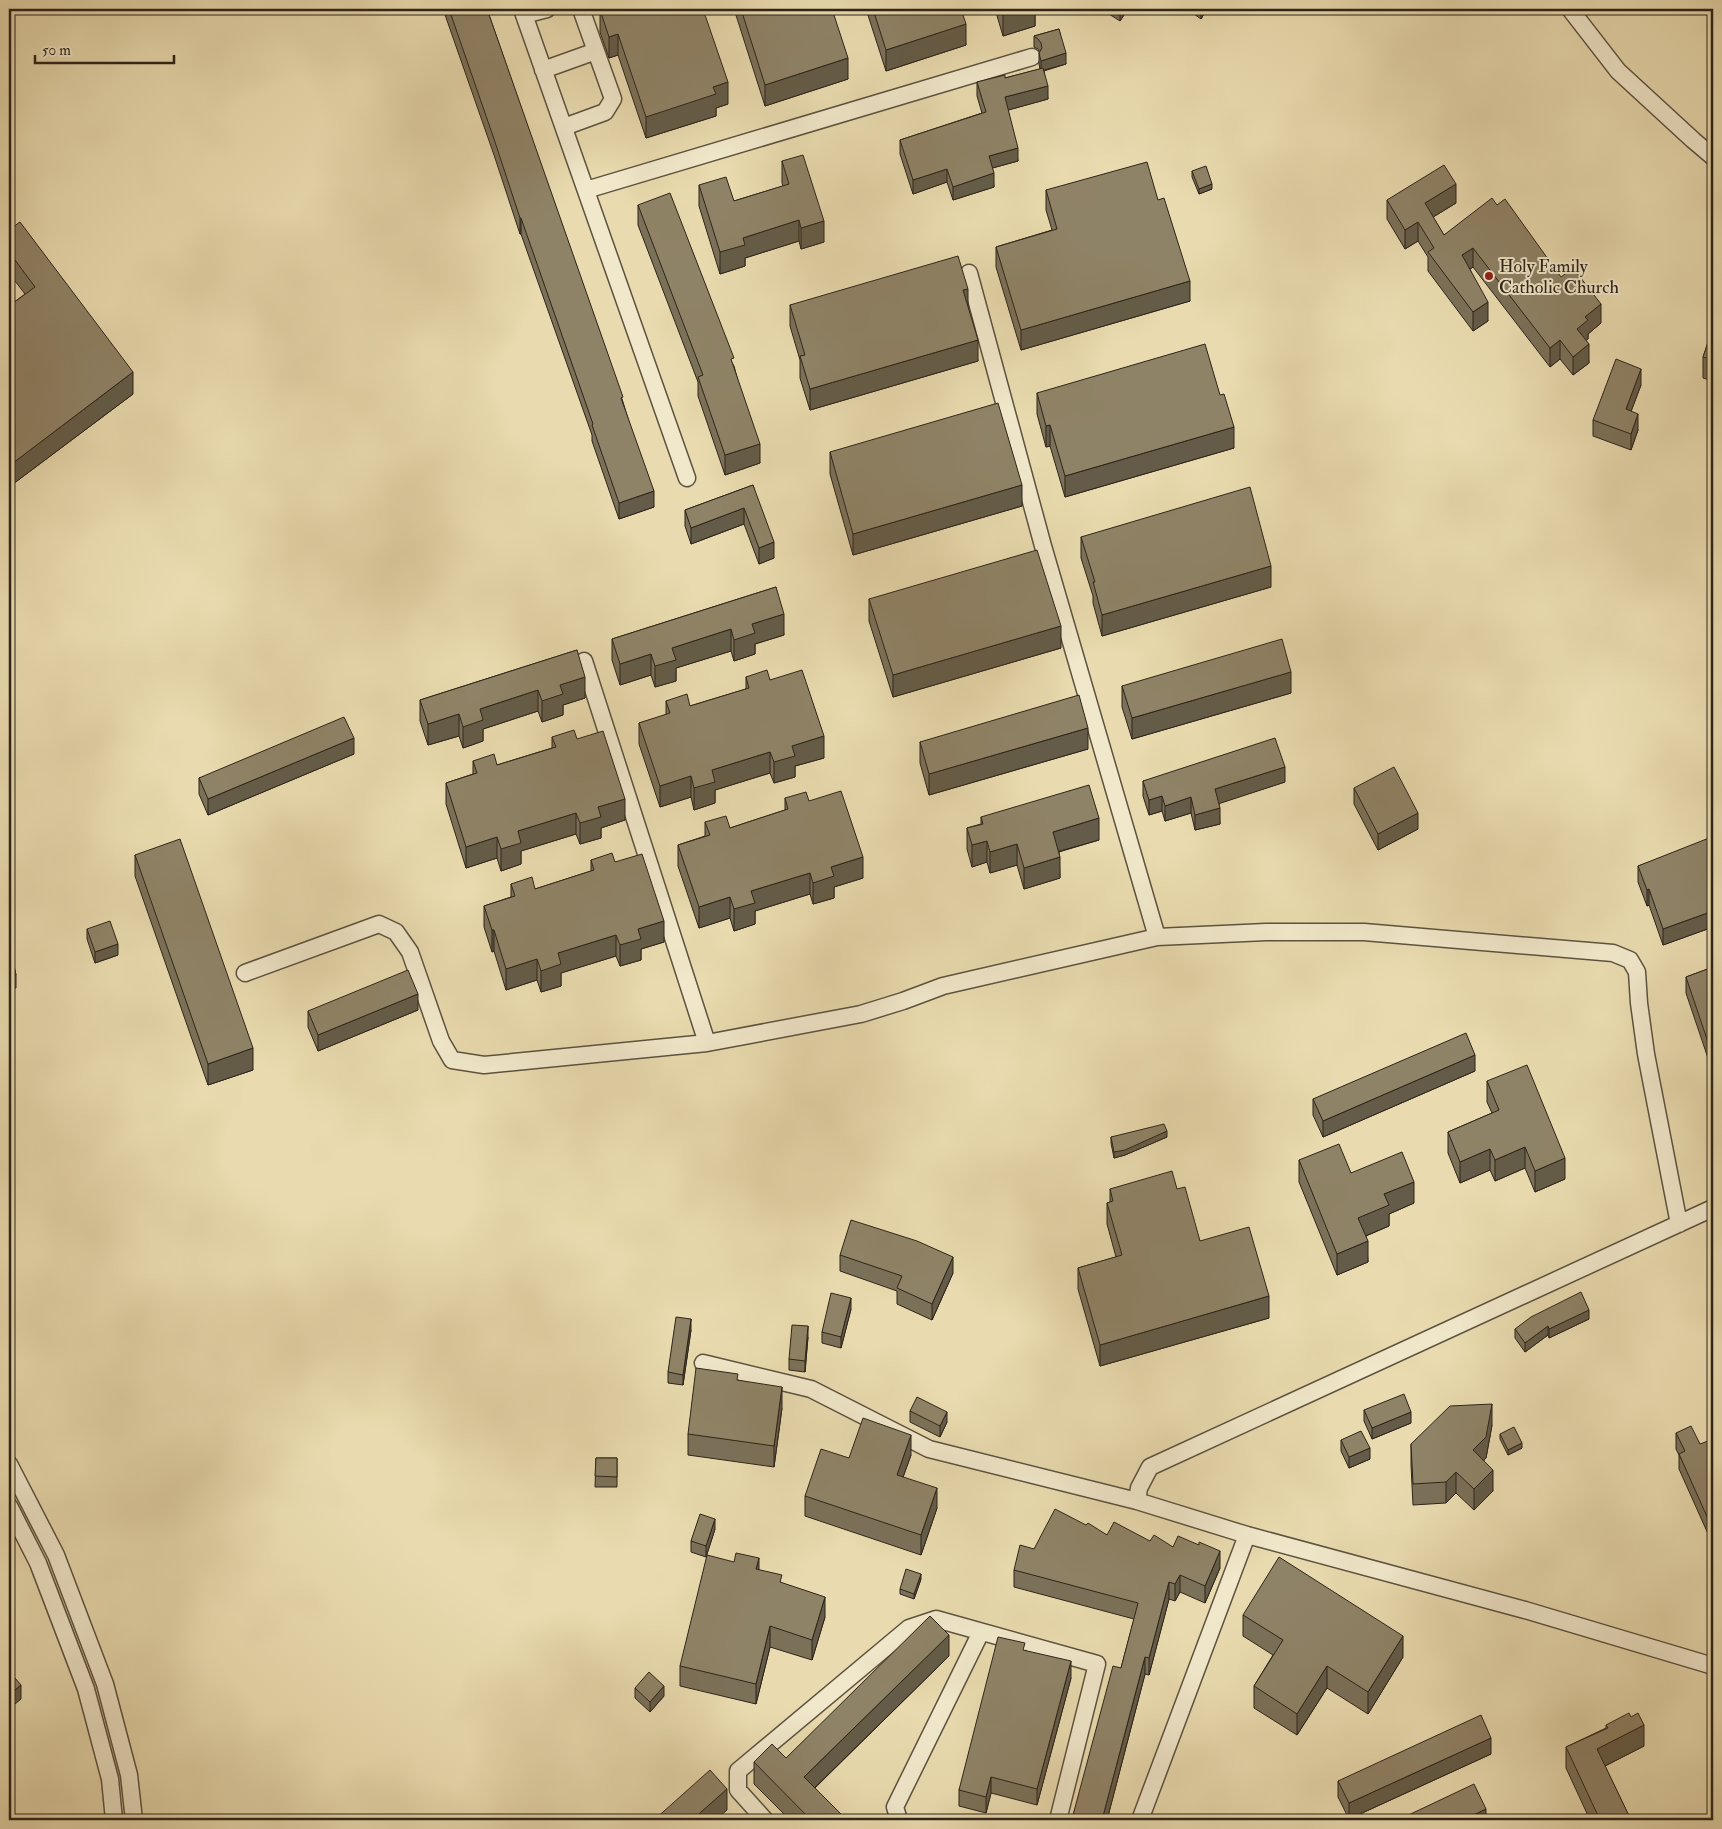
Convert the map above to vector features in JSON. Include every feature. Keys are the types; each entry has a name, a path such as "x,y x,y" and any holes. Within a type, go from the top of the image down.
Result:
{"street":[{"path":"548,9 523,12 687,478"},
{"path":"564,127 605,112 613,99 581,9"},
{"path":"1570,9 1618,71 1713,156"},
{"path":"543,70 596,51"},
{"path":"586,190 1032,57"},
{"path":"969,272 1043,546 1157,937"},
{"path":"584,661 707,1043"},
{"path":"245,973 378,924 396,932 410,952 442,1042 452,1060 484,1065 707,1043 861,1014 943,986 1157,937 1266,932 1364,932 1613,953 1625,956 1630,960 1637,972 1639,1004 1646,1054 1679,1224"},
{"path":"1138,1501 1139,1488 1150,1467 1713,1208"},
{"path":"703,1363 811,1388 928,1449 1138,1501 1247,1535 1525,1610 1713,1666"},
{"path":"9,1464 56,1555 105,1684 129,1775 134,1820"},
{"path":"9,1506 38,1563 86,1689 110,1779 114,1820"},
{"path":"1140,1820 1247,1535"},
{"path":"765,1820 738,1790 738,1772 909,1628 936,1619 1097,1664 1058,1820"},
{"path":"899,1820 895,1807 981,1632"}],"building":[{"path":"449,9 487,9 654,491 619,503"},
{"path":"703,9 728,82 713,87 716,94 646,117 618,34 609,37 600,10"},
{"path":"741,9 832,9 848,58 765,85"},
{"path":"873,9 961,9 966,24 886,50"},
{"path":"1001,9 1025,9 1003,15"},
{"path":"1059,29 1066,53 1041,61 1039,53 1042,48 1041,43 1034,36"},
{"path":"1043,68 1048,86 1005,97 1018,148 989,156 994,173 953,187 947,169 913,180 900,140 986,112 977,82 1005,75 1005,78"},
{"path":"803,155 824,221 801,228 799,220 743,238 745,245 720,252 699,185 726,177 734,201 789,184 782,161"},
{"path":"1147,162 1158,200 1164,198 1190,281 1021,330 996,247 1057,229 1046,190"},
{"path":"1444,165 1456,184 1425,203 1444,235 1492,198 1497,205 1505,199 1561,277 1573,268 1601,304 1585,317 1588,320 1577,329 1589,344 1573,357 1560,340 1550,348 1473,248 1462,255 1488,302 1473,312 1428,252 1434,248 1418,222 1405,230 1387,200"},
{"path":"1206,166 1212,184 1199,189 1192,171"},
{"path":"670,193 734,358 731,359 760,444 725,455 698,377 703,375 638,205"},
{"path":"20,222 133,372 9,466 9,306 35,287 9,252 9,230"},
{"path":"958,256 968,289 963,290 978,340 810,389 800,356 805,355 790,305"},
{"path":"1713,328 1713,360 1703,357"},
{"path":"1205,344 1220,395 1224,394 1234,427 1065,476 1050,425 1046,426 1037,393"},
{"path":"1616,359 1641,369 1626,409 1638,414 1631,434 1593,420"},
{"path":"998,403 1022,485 853,534 830,452"},
{"path":"753,485 774,542 759,548 744,508 691,528 685,510"},
{"path":"1250,487 1271,566 1102,615 1093,582 1095,582 1081,537"},
{"path":"1037,550 1061,626 893,675 869,599"},
{"path":"776,587 784,614 752,624 755,633 734,640 731,629 672,648 676,660 655,666 651,654 620,664 612,639"},
{"path":"1282,639 1291,672 1132,718 1122,686"},
{"path":"577,650 585,677 560,685 563,694 542,701 538,690 480,709 483,720 463,727 459,714 428,724 420,700"},
{"path":"767,670 770,680 802,670 824,736 792,746 795,756 774,762 770,752 712,770 715,782 694,788 691,776 660,786 639,723 670,713 666,701 687,694 690,706 749,688 746,677"},
{"path":"1079,695 1088,728 929,774 920,742"},
{"path":"344,717 354,738 208,799 199,778"},
{"path":"574,730 577,739 603,731 625,799 598,807 601,817 580,823 576,813 518,831 521,843 501,849 497,837 466,847 446,783 477,773 473,761 494,754 497,765 556,747 552,737"},
{"path":"1275,738 1285,767 1215,789 1220,808 1195,815 1191,797 1165,806 1162,796 1149,800 1143,781"},
{"path":"1394,767 1418,813 1378,834 1354,788"},
{"path":"1089,785 1099,818 1053,832 1060,857 1024,868 1017,844 990,852 987,841 972,845 967,828 983,824 981,817"},
{"path":"841,791 863,857 831,867 834,876 813,883 810,873 751,891 755,903 734,909 730,897 699,907 678,845 710,835 705,822 726,816 730,828 788,809 785,798 806,792 809,801"},
{"path":"1709,838 1711,841 1713,840 1713,911 1663,929 1649,889 1647,890 1638,866"},
{"path":"180,839 253,1048 208,1064 135,855"},
{"path":"612,853 615,862 642,854 664,921 638,929 641,939 620,945 616,935 558,953 561,964 541,971 537,959 506,969 494,930 492,930 484,906 515,896 511,884 532,877 535,889 594,870 591,860"},
{"path":"110,921 118,944 95,952 87,929"},
{"path":"9,946 16,975 9,976"},
{"path":"1713,967 1713,1054 1712,1054 1686,977"},
{"path":"408,970 418,994 318,1035 308,1011"},
{"path":"1466,1033 1475,1055 1323,1121 1313,1099"},
{"path":"1527,1065 1565,1158 1535,1171 1525,1147 1495,1160 1490,1149 1460,1162 1448,1132 1499,1110 1487,1081"},
{"path":"1164,1124 1167,1131 1125,1150 1114,1152 1111,1137"},
{"path":"1339,1144 1351,1173 1402,1152 1414,1182 1384,1194 1389,1205 1358,1218 1368,1241 1337,1254 1299,1160"},
{"path":"1172,1171 1177,1189 1185,1187 1200,1241 1249,1227 1269,1296 1100,1345 1078,1268 1122,1255 1107,1203 1113,1201 1110,1189"},
{"path":"851,1220 917,1241 953,1257 932,1304 897,1288 902,1276 840,1255"},
{"path":"1581,1292 1589,1310 1549,1329 1548,1326 1525,1343 1515,1329 1531,1317"},
{"path":"831,1293 851,1298 841,1337 822,1332"},
{"path":"676,1317 691,1319 683,1375 668,1372"},
{"path":"792,1325 808,1326 805,1361 789,1359"},
{"path":"696,1368 738,1374 737,1380 782,1387 774,1446 688,1434"},
{"path":"1404,1394 1411,1412 1372,1428 1364,1410"},
{"path":"917,1397 947,1412 940,1426 910,1411"},
{"path":"1492,1404 1486,1437 1473,1450 1493,1470 1474,1489 1456,1472 1446,1482 1413,1484 1411,1444 1450,1406"},
{"path":"863,1418 911,1435 897,1475 937,1488 921,1535 805,1496 821,1449 849,1458"},
{"path":"1691,1426 1700,1444 1708,1441 1713,1452 1713,1530 1679,1454 1685,1451 1676,1433"},
{"path":"1514,1427 1522,1443 1508,1450 1500,1434"},
{"path":"1361,1431 1370,1448 1349,1457 1341,1440"},
{"path":"596,1458 617,1458 617,1477 595,1476"},
{"path":"1055,1509 1086,1525 1088,1523 1107,1535 1114,1522 1150,1541 1154,1535 1173,1547 1178,1536 1220,1551 1205,1586 1180,1575 1175,1584 1169,1582 1149,1658 1145,1657 1102,1820 1073,1815 1113,1666 1121,1668 1138,1603 1014,1570 1020,1545 1034,1549"},
{"path":"700,1514 715,1519 706,1546 691,1541"},
{"path":"736,1553 759,1558 756,1569 782,1575 780,1582 825,1597 812,1640 770,1626 756,1684 680,1666 707,1555 734,1562"},
{"path":"1279,1557 1403,1636 1368,1692 1327,1666 1297,1714 1254,1686 1283,1640 1243,1615"},
{"path":"906,1569 921,1574 914,1594 900,1589"},
{"path":"930,1616 949,1635 804,1777 847,1820 811,1820 754,1762 772,1744 786,1758"},
{"path":"998,1637 1025,1643 1023,1650 1071,1661 1037,1789 991,1777 986,1797 959,1790"},
{"path":"9,1671 21,1685 9,1695"},
{"path":"649,1672 664,1686 650,1702 635,1688"},
{"path":"1629,1713 1631,1717 1638,1713 1644,1725 1597,1749 1631,1820 1600,1820 1566,1747 1608,1728 1606,1725"},
{"path":"1481,1715 1491,1738 1349,1803 1338,1781"},
{"path":"710,1770 727,1789 692,1820 654,1820"},
{"path":"1474,1784 1486,1809 1463,1820 1398,1820"}],"place":[{"name":"Holy Family Catholic Church","path":"1489,276"}]}
